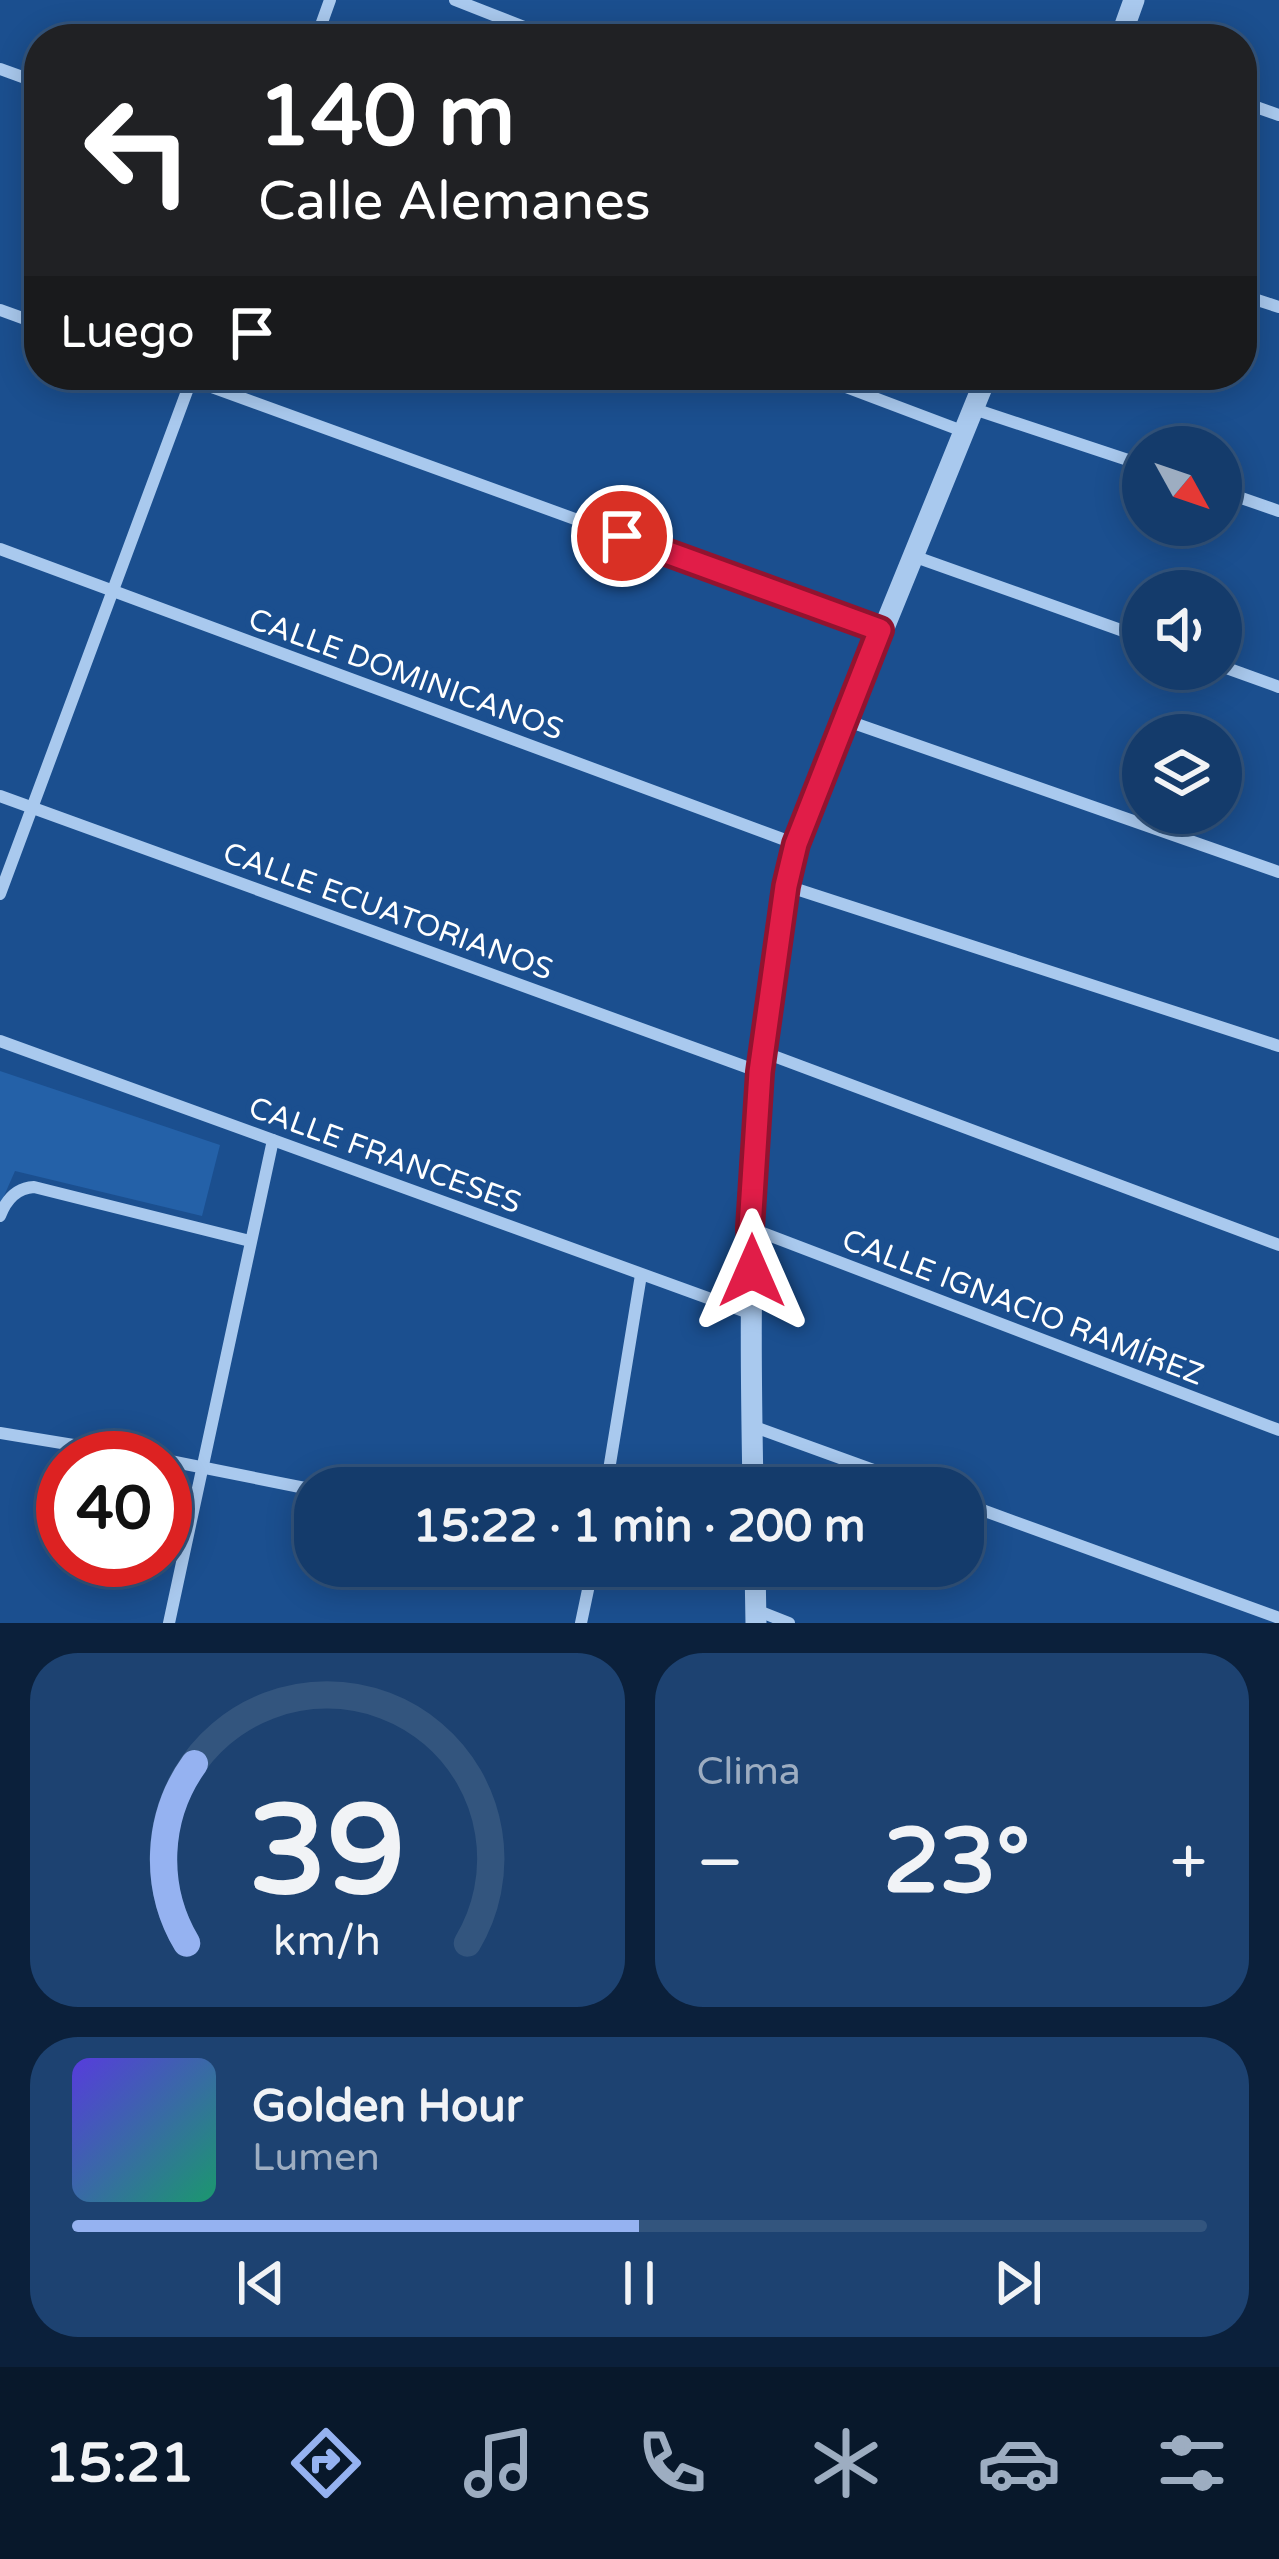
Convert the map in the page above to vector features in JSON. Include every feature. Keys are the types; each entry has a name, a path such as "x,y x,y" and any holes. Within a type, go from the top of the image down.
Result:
{"street":[{"path":"455,0 517,24"},
{"path":"0,894 114,591 183,390"},
{"path":"226,390 880,630"},
{"path":"853,390 964,432"},
{"path":"753,1467 750,1228 761,1062 786,886 796,844 880,630 981,390"},
{"path":"974,409 1122,458"},
{"path":"1242,498 1279,511"},
{"name":"CALLE DOMINICANOS","path":"0,549 796,844"},
{"path":"913,556 1122,631"},
{"path":"1242,674 1279,687"},
{"path":"845,720 1279,872"},
{"name":"CALLE ECUATORIANOS","path":"0,796 1279,1245"},
{"path":"786,886 1279,1046"},
{"name":"CALLE FRANCESES","path":"0,1041 753,1315"},
{"path":"169,1623 273,1140"},
{"path":"0,1216 13,1195 34,1187 250,1241"},
{"name":"CALLE IGNACIO RAMÍREZ","path":"750,1228 1279,1430"},
{"path":"609,1467 641,1275"},
{"path":"752,1426 865,1467"},
{"path":"0,1433 36,1439"},
{"path":"192,1465 294,1486"},
{"path":"984,1510 1279,1618"},
{"path":"580,1623 588,1587"},
{"path":"755,1587 756,1617 789,1623"}],"shaded area":[{"path":"0,1071 220,1145 202,1216 15,1171 0,1205"}],"route":[{"path":"622,536 880,630 796,844 786,886 760,1072 750,1228 752,1271"}]}
